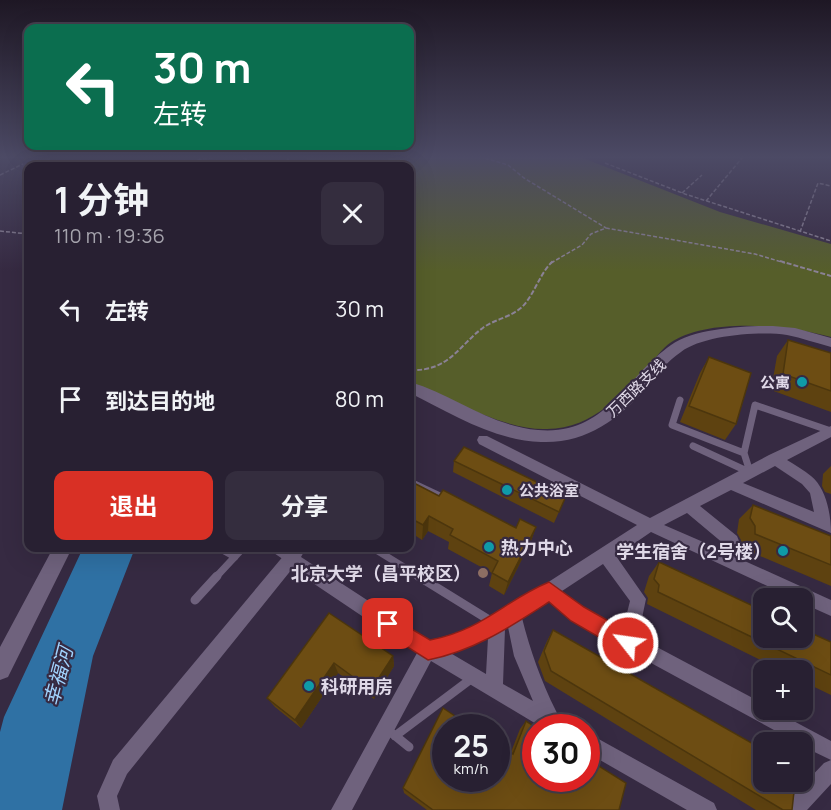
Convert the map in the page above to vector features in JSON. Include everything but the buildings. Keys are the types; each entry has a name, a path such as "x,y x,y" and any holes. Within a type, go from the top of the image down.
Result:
{"street":[{"name":"万西路支线","path":"414,389 510,430 531,435 555,436 598,424 616,412 676,348 690,342 723,335 773,330 805,335 831,343"},
{"path":"428,650 456,645 497,625 650,525 830,431"},
{"path":"483,440 650,525 831,608"},
{"path":"774,459 807,480 816,491 828,525"},
{"path":"729,483 828,525"},
{"path":"688,505 732,541 730,562"},
{"path":"0,669 61,552"},
{"path":"110,810 107,796 120,767 294,553 428,650 539,714"},
{"path":"605,554 638,599 628,643"},
{"path":"549,591 578,614 628,643 831,751"},
{"path":"513,614 523,656 551,714"},
{"path":"494,688 497,625"},
{"path":"340,810 390,732 428,650"},
{"path":"600,749 707,810"},
{"path":"793,810 831,770"}],"lane":[{"path":"680,400 672,424 744,453"},
{"path":"750,472 744,453 755,405 830,431"},
{"path":"693,446 750,472"},
{"path":"414,484 451,502"},
{"path":"226,552 235,557"},
{"path":"195,600 239,552"},
{"path":"379,552 497,625"},
{"path":"409,747 390,732 474,676"}],"path":[{"path":"553,196 606,228 755,254 831,276"},
{"path":"690,196 831,241"},
{"path":"706,201 710,196"},
{"path":"800,231 813,196"},
{"path":"414,371 429,367 462,350 485,326 522,308 533,287 550,264 561,256 577,251 584,246 591,234 606,228"},
{"path":"0,231 24,234"}],"green space":[{"path":"414,196 679,196 720,212 831,244 831,337 794,329 749,326 705,329 686,335 662,350 606,407 579,423 564,427 547,429 514,425 414,384"}],"water":[{"name":"幸福河","path":"81,552 133,552 93,656 62,810 0,810 0,732 4,717"}],"place":[{"name":"公寓","path":"802,382"},
{"name":"公共浴室","path":"507,490"},
{"name":"热力中心","path":"489,547"},
{"name":"学生宿舍（2号楼）","path":"783,551"},
{"name":"北京大学（昌平校区）","path":"483,573"},
{"name":"科研用房","path":"309,686"}],"route":[{"path":"388,624 428,650 456,645 497,625 549,591 578,614 628,643"}]}
